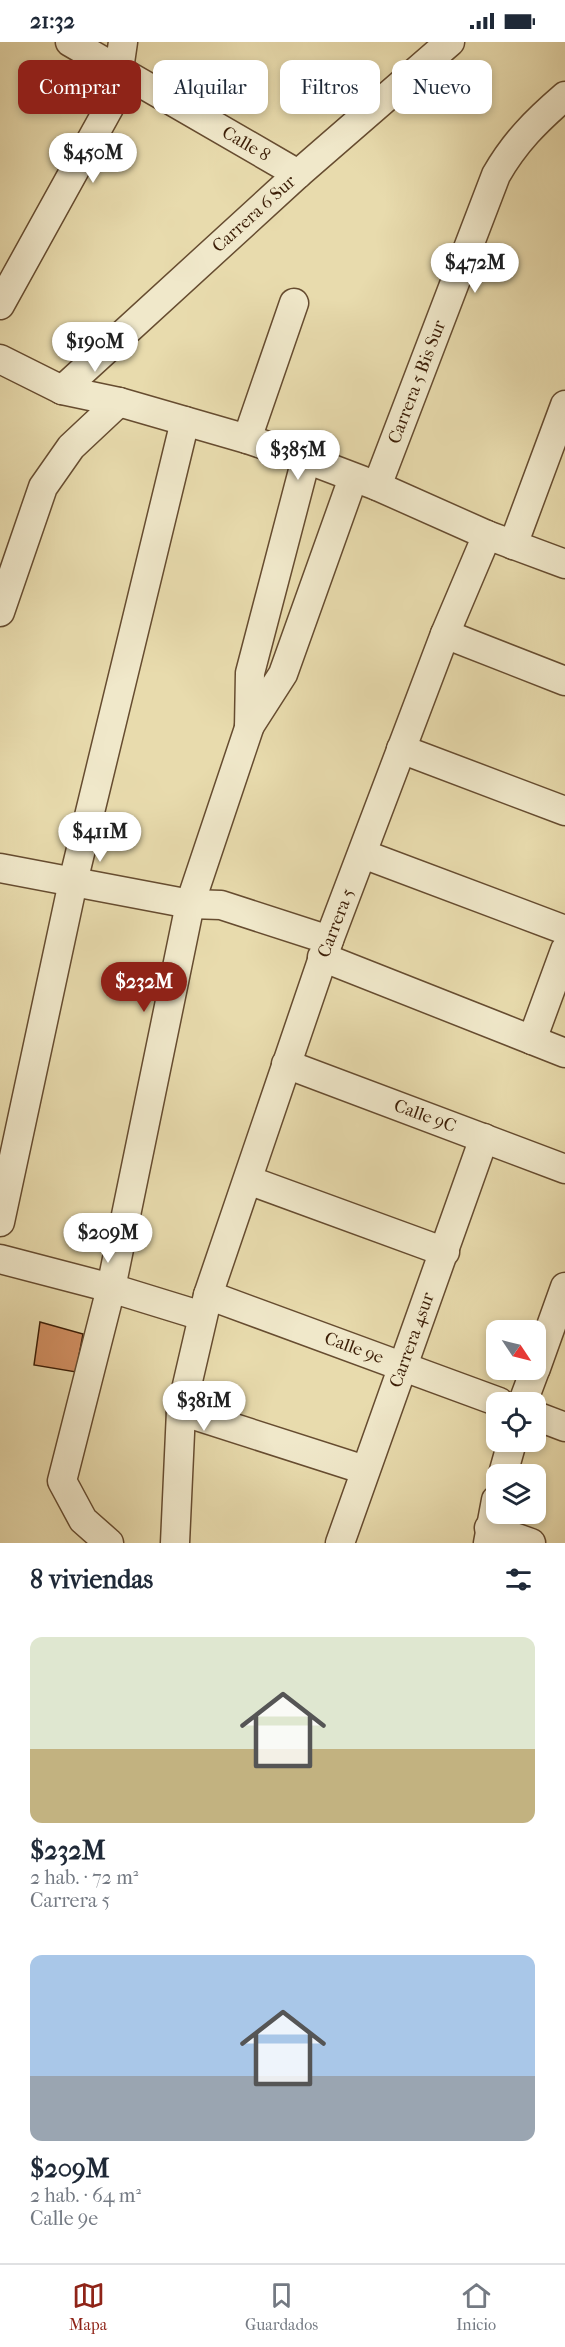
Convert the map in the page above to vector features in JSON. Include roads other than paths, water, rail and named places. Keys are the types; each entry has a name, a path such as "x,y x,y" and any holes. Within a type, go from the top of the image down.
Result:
{"street":[{"name":"Calle 8","path":"70,42 121,56 298,174"},
{"name":"Carrera 6 Sur","path":"62,390 298,174 450,42"},
{"path":"0,305 115,97 121,56"},
{"name":"Carrera 5 Bis Sur","path":"249,728 283,674 496,175 509,152 530,127 565,96"},
{"path":"247,439 294,303"},
{"path":"0,359 62,390 119,402 247,439 306,459 487,535 565,564"},
{"path":"0,612 43,487 71,447 119,402"},
{"path":"513,545 565,405"},
{"path":"0,1222 73,882 185,421"},
{"path":"109,1543 83,1520 62,1481 111,1288 190,904 249,728 250,673 306,459"},
{"name":"Carrera 5","path":"182,1541 182,1411 205,1306 326,948 363,854 400,748 487,535"},
{"path":"445,634 565,681"},
{"path":"400,748 565,811"},
{"path":"363,854 565,930"},
{"path":"0,868 190,904 221,905 326,948 565,1053"},
{"path":"532,1040 565,950"},
{"name":"Calle 9C","path":"286,1064 565,1169"},
{"name":"Carrera 4sur","path":"340,1543 364,1470 445,1252 484,1138"},
{"path":"248,1180 445,1252"},
{"name":"Calle 9e","path":"0,1259 111,1288 205,1306 402,1366 486,1397"},
{"path":"546,1340 564,1292"},
{"path":"182,1411 364,1470"},
{"path":"546,1420 565,1427"},
{"path":"488,1536 531,1543"}]}
